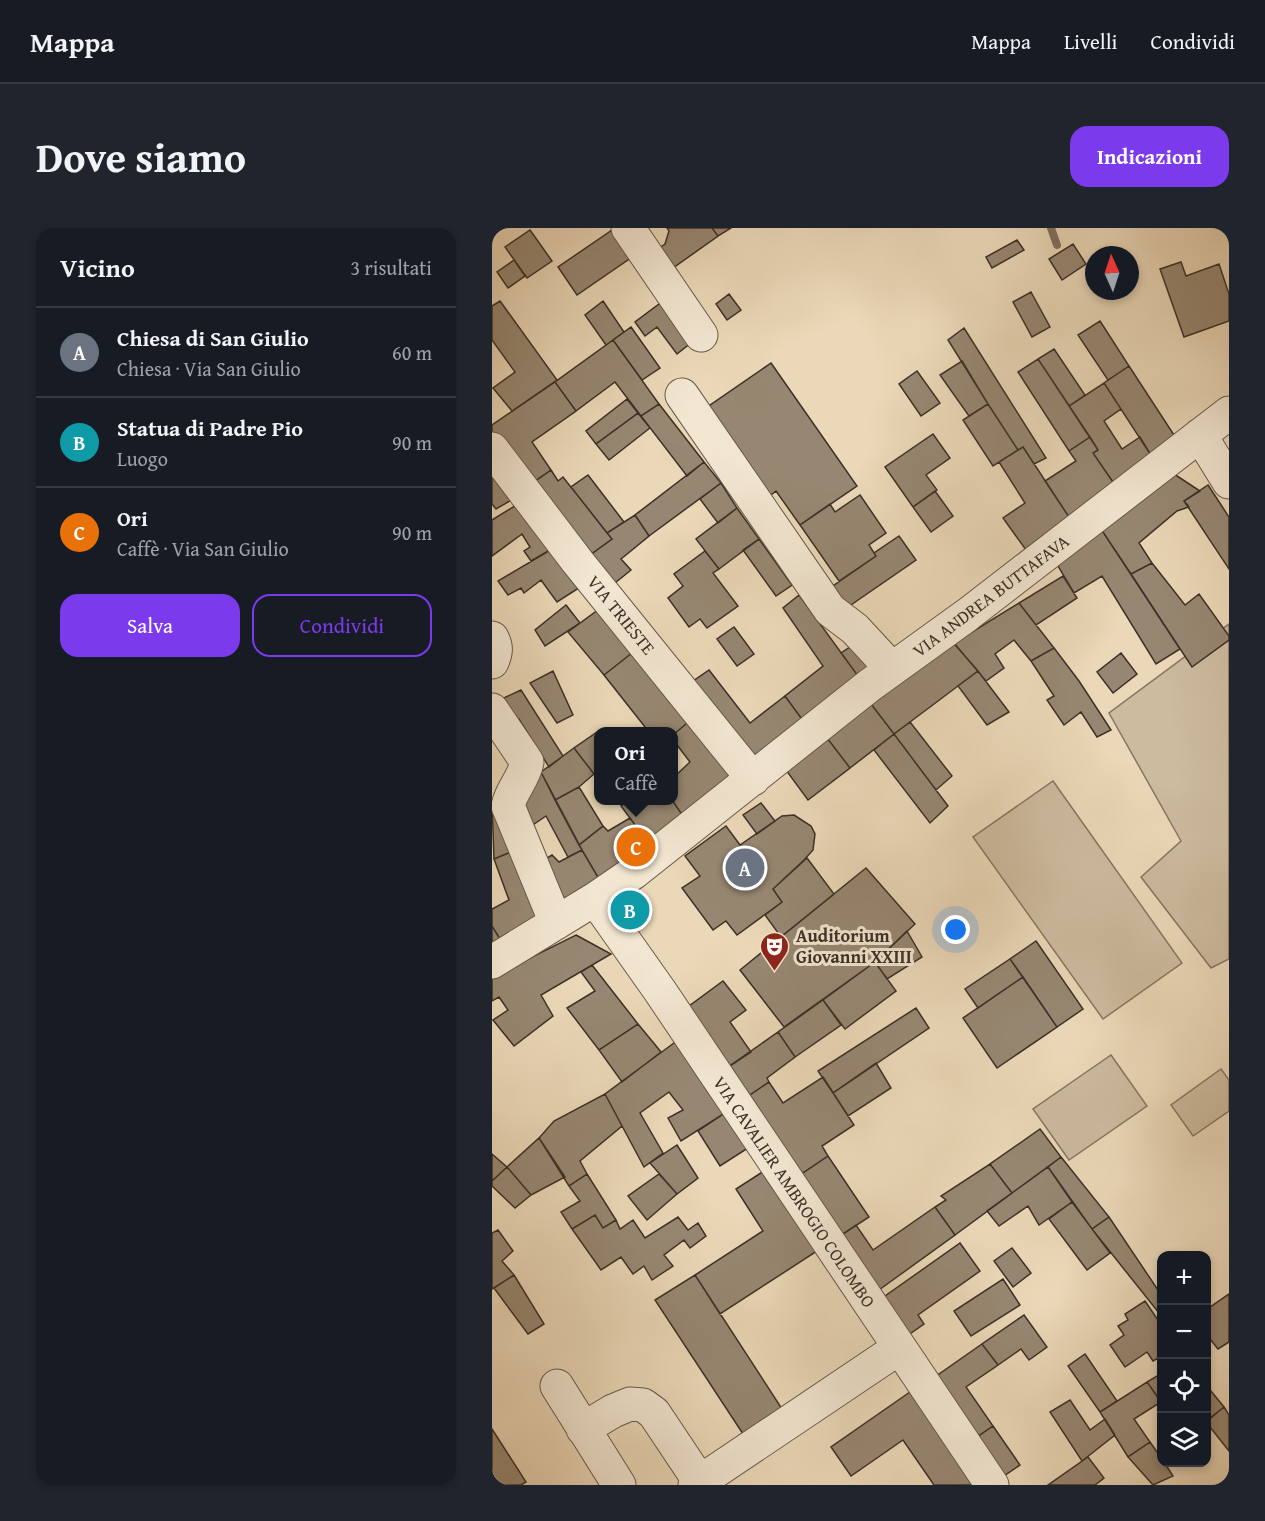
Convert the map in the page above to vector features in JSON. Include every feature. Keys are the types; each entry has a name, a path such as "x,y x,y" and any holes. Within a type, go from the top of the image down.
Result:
{"street":[{"path":"628,228 701,334"},
{"path":"682,395 830,610 855,629 892,669"},
{"name":"VIA ANDREA BUTTAFAVA","path":"492,962 633,873 892,669 968,615 1229,413"},
{"path":"1200,435 1229,482"},
{"name":"VIA TRIESTE","path":"492,448 577,561 753,779"},
{"path":"492,638 496,645 492,662"},
{"path":"492,710 527,762 525,773 510,796 507,806 556,923"},
{"name":"VIA CAVALIER AMBROGIO COLOMBO","path":"595,899 660,991 992,1485"},
{"path":"583,1429 613,1410 630,1404 643,1405 654,1413 698,1483 899,1348"},
{"path":"557,1386 619,1485"}],"shaded area":[{"path":"1229,624 1229,959 1211,968 1141,877 1181,841 1109,713"},
{"path":"1053,781 1182,963 1103,1019 973,837"},
{"path":"1111,1055 1147,1106 1069,1160 1033,1109"},
{"path":"1221,1069 1229,1080 1229,1111 1193,1136 1171,1105"}],"building":[{"path":"615,228 635,255 577,295 558,267"},
{"path":"667,228 712,228 718,236 666,273 652,253 665,244 669,231"},
{"path":"712,228 731,228 718,236"},
{"path":"530,230 552,261 527,278 505,247"},
{"path":"1017,240 1024,250 992,268 986,257"},
{"path":"1073,244 1085,265 1062,280 1049,259"},
{"path":"514,260 525,276 508,288 497,272"},
{"path":"1181,262 1186,276 1219,264 1229,294 1229,321 1184,337 1160,269"},
{"path":"1031,292 1050,327 1032,337 1013,302"},
{"path":"729,294 741,310 727,320 716,304"},
{"path":"667,298 697,338 677,354 657,327 645,336 635,322"},
{"path":"500,301 557,380 512,411 493,388 515,372 492,340 492,306"},
{"path":"603,301 624,332 606,345 585,315"},
{"path":"1100,321 1129,366 1108,380 1078,335"},
{"path":"631,327 660,368 642,380 613,340"},
{"path":"964,328 1046,458 1034,464 1023,447 1018,450 988,404 948,340"},
{"path":"613,340 659,404 641,416 615,382 576,411 555,382"},
{"path":"1054,349 1085,395 1069,406 1038,359"},
{"path":"1038,359 1090,437 1069,451 1018,372"},
{"path":"962,361 988,404 969,416 940,375"},
{"path":"771,363 857,486 800,525 776,491 766,499 703,410"},
{"path":"1129,366 1176,438 1152,457 1104,383"},
{"path":"917,371 940,403 921,416 899,384"},
{"path":"555,382 576,411 532,442 551,470 531,484 492,434 492,425"},
{"path":"1104,383 1121,409 1104,421 1122,449 1140,437 1152,457 1115,485 1093,453 1098,450 1069,406"},
{"path":"627,399 638,413 596,444 586,431"},
{"path":"659,404 704,462 687,476 641,416"},
{"path":"988,404 1018,450 993,466 963,420"},
{"path":"638,413 650,428 609,460 596,444"},
{"path":"933,434 950,458 926,475 937,490 913,507 885,467"},
{"path":"1090,437 1098,450 1093,453 1115,485 1069,517 1045,481 1076,461 1069,451"},
{"path":"1023,447 1069,517 1026,550 1003,518 1025,503 999,462"},
{"path":"492,460 520,495 496,509 492,504"},
{"path":"704,462 721,483 649,536 635,515"},
{"path":"551,470 558,481 563,477 612,539 586,558 531,484"},
{"path":"1174,474 1200,491 1184,501 1189,507 1177,511 1139,543 1152,563 1131,574 1101,529"},
{"path":"588,475 624,522 607,533 571,487"},
{"path":"721,483 737,508 718,523 700,499"},
{"path":"1208,485 1229,517 1229,569 1184,501"},
{"path":"935,491 953,516 931,532 913,507"},
{"path":"860,495 886,533 869,545 876,556 839,581 800,525 830,504 835,512"},
{"path":"523,501 557,546 531,561 524,551 530,547 522,534 492,556 492,520"},
{"path":"737,508 759,539 719,569 696,539"},
{"path":"635,515 649,536 621,559 631,570 610,587 586,558 612,539 607,533"},
{"path":"1101,529 1180,649 1156,664 1102,576 1074,593 1055,561"},
{"path":"899,536 916,560 845,609 830,588 876,556 874,553"},
{"path":"759,539 792,585 776,596 743,550"},
{"path":"557,546 585,584 557,602 541,580 524,593 521,588 508,595 498,581"},
{"path":"705,551 719,569 713,573 738,606 707,628 700,619 689,627 668,598 683,586 674,574"},
{"path":"1152,563 1185,605 1199,594 1229,636 1229,640 1192,667 1131,574"},
{"path":"1063,576 1077,598 1036,625 1019,603"},
{"path":"799,595 861,680 804,722 785,696 823,666 783,608"},
{"path":"1019,603 1054,648 1031,661 1014,640 995,654 1004,668 986,681 954,643"},
{"path":"566,605 580,623 545,646 535,630"},
{"path":"602,607 637,649 604,675 568,632"},
{"path":"734,627 754,654 737,666 717,639"},
{"path":"950,639 978,671 894,734 868,700"},
{"path":"859,641 877,666 861,680 841,653"},
{"path":"1054,648 1111,730 1097,737 1081,712 1064,725 1047,700 1054,696 1031,661"},
{"path":"637,649 692,719 678,731 678,727 645,727 604,675"},
{"path":"1121,653 1137,674 1113,693 1097,672"},
{"path":"709,670 750,723 785,696 804,722 753,759 686,686"},
{"path":"553,671 573,715 557,723 530,683"},
{"path":"978,671 1009,712 987,725 958,686"},
{"path":"521,690 563,756 549,767 519,719 509,726 493,703"},
{"path":"868,700 894,734 850,768 824,734"},
{"path":"692,719 736,775 683,816 675,805 678,805 678,773 690,762 678,746 678,731"},
{"path":"910,722 952,776 936,790 894,734"},
{"path":"594,734 594,774 574,748"},
{"path":"824,734 850,768 808,800 783,766"},
{"path":"894,734 948,806 930,823 874,750"},
{"path":"574,748 594,774 579,787 555,800 541,772"},
{"path":"541,772 582,850 568,857 546,816 524,831 519,800"},
{"path":"579,787 603,826 579,845 555,800"},
{"path":"498,799 518,849 494,859 492,802"},
{"path":"761,803 775,821 757,834 743,815"},
{"path":"675,805 683,816 649,844 621,806"},
{"path":"794,815 811,826 815,834 813,850 773,889 782,902 737,935 726,921 713,930 682,888 700,876 685,856 726,826 740,845 782,816"},
{"path":"630,818 649,844 599,879 579,845 603,826 608,831"},
{"path":"518,849 548,916 503,944 492,926 492,909 509,900 494,859"},
{"path":"582,850 599,879 558,911 539,863 552,855 559,862"},
{"path":"807,858 834,894 781,937 765,915 782,902 773,889"},
{"path":"866,868 915,924 875,962 784,1027 740,970"},
{"path":"492,926 503,944 492,952"},
{"path":"907,931 922,957 887,979 875,962"},
{"path":"576,935 611,954 541,995 553,1016 514,1046 493,1020 508,1010 499,997 492,1001 492,977"},
{"path":"1036,941 1083,1009 1057,1027 1010,959"},
{"path":"1010,959 1023,977 978,1008 965,989"},
{"path":"875,962 896,991 845,1029 823,1000"},
{"path":"592,965 638,1024 599,1050 567,1008 595,991 581,972"},
{"path":"1023,977 1057,1027 997,1068 963,1018"},
{"path":"723,981 746,1010 730,1022 751,1052 721,1072 681,1012"},
{"path":"823,1000 841,1025 795,1057 778,1032"},
{"path":"916,1008 929,1028 833,1093 818,1071"},
{"path":"638,1024 661,1052 622,1082 599,1050"},
{"path":"778,1032 795,1057 767,1078 769,1082 741,1101 721,1072"},
{"path":"678,1040 725,1113 681,1141 668,1118 683,1110 669,1092 640,1113 663,1153 644,1167 605,1094"},
{"path":"876,1063 891,1088 848,1116 833,1093"},
{"path":"823,1077 854,1125 822,1146 828,1156 794,1179 741,1101 769,1082 783,1103"},
{"path":"605,1094 622,1126 580,1161 587,1174 569,1186 539,1138 554,1121"},
{"path":"725,1113 748,1148 720,1166 698,1131"},
{"path":"1040,1129 1061,1157 1012,1193 990,1164"},
{"path":"539,1138 565,1177 531,1195 507,1167"},
{"path":"677,1145 698,1178 677,1194 650,1163"},
{"path":"492,1154 507,1167 492,1181"},
{"path":"828,1156 869,1217 834,1240 794,1179"},
{"path":"1061,1157 1109,1217 1092,1229 1048,1167"},
{"path":"990,1164 1012,1193 955,1235 935,1207 946,1200 941,1196"},
{"path":"507,1167 531,1195 515,1208 492,1186 492,1181"},
{"path":"1048,1167 1072,1202 1039,1225 1028,1206 999,1226 987,1211"},
{"path":"764,1171 817,1251 720,1314 695,1275 763,1231 736,1189"},
{"path":"587,1174 616,1220 603,1228 595,1215 572,1229 561,1212 580,1201 569,1186"},
{"path":"659,1174 677,1194 647,1220 628,1196"},
{"path":"1072,1202 1110,1253 1087,1270 1049,1219"},
{"path":"935,1207 955,1235 872,1295 834,1240 856,1225 873,1250"},
{"path":"595,1215 603,1228 616,1220 620,1229 633,1220 645,1238 678,1217 688,1230 698,1223 706,1236 690,1248 684,1240 664,1255 673,1266 652,1280 644,1266 633,1274 621,1257 601,1270 572,1229"},
{"path":"1109,1217 1157,1289 1157,1310 1092,1229"},
{"path":"498,1230 513,1251 502,1261 514,1275 492,1289 492,1233"},
{"path":"960,1243 980,1271 918,1315 924,1324 904,1338 878,1301"},
{"path":"1012,1248 1031,1273 1013,1287 994,1261"},
{"path":"514,1275 544,1324 528,1334 494,1288"},
{"path":"695,1275 784,1412 745,1437 655,1300"},
{"path":"1003,1279 1020,1305 971,1336 954,1311"},
{"path":"1229,1294 1229,1342 1218,1349 1211,1340 1211,1307"},
{"path":"1145,1301 1157,1319 1157,1359 1153,1361 1147,1352 1125,1367 1110,1345 1124,1335 1118,1326 1128,1320 1125,1314"},
{"path":"1024,1315 1047,1347 1029,1360 1021,1349 998,1365 982,1344"},
{"path":"982,1344 998,1365 966,1387 993,1426 974,1439 932,1379"},
{"path":"1085,1354 1117,1401 1100,1412 1068,1366"},
{"path":"1157,1376 1157,1396 1147,1382"},
{"path":"1147,1382 1157,1396 1157,1405 1134,1419 1150,1442 1128,1457 1100,1412"},
{"path":"1211,1391 1224,1407 1211,1417"},
{"path":"910,1392 975,1485 934,1485 903,1440 851,1476 831,1447"},
{"path":"1070,1400 1090,1430 1105,1419 1115,1435 1082,1461 1050,1412"},
{"path":"1224,1407 1229,1415 1229,1451 1211,1428 1211,1418"},
{"path":"993,1426 1020,1465 1001,1478 974,1439"},
{"path":"492,1429 526,1482 521,1485 492,1485"},
{"path":"1150,1442 1157,1452 1157,1467 1167,1467 1173,1476 1153,1485 1128,1457"},
{"path":"1088,1457 1104,1478 1095,1485 1048,1485"}],"waterway":[{"path":"1051,228 1057,245"}],"place":[{"name":"Ori","path":"636,847"},
{"name":"Chiesa di San Giulio","path":"745,868"},
{"name":"Statua di Padre Pio","path":"630,910"},
{"name":"Auditorium Giovanni XXIII","path":"775,972"}]}
